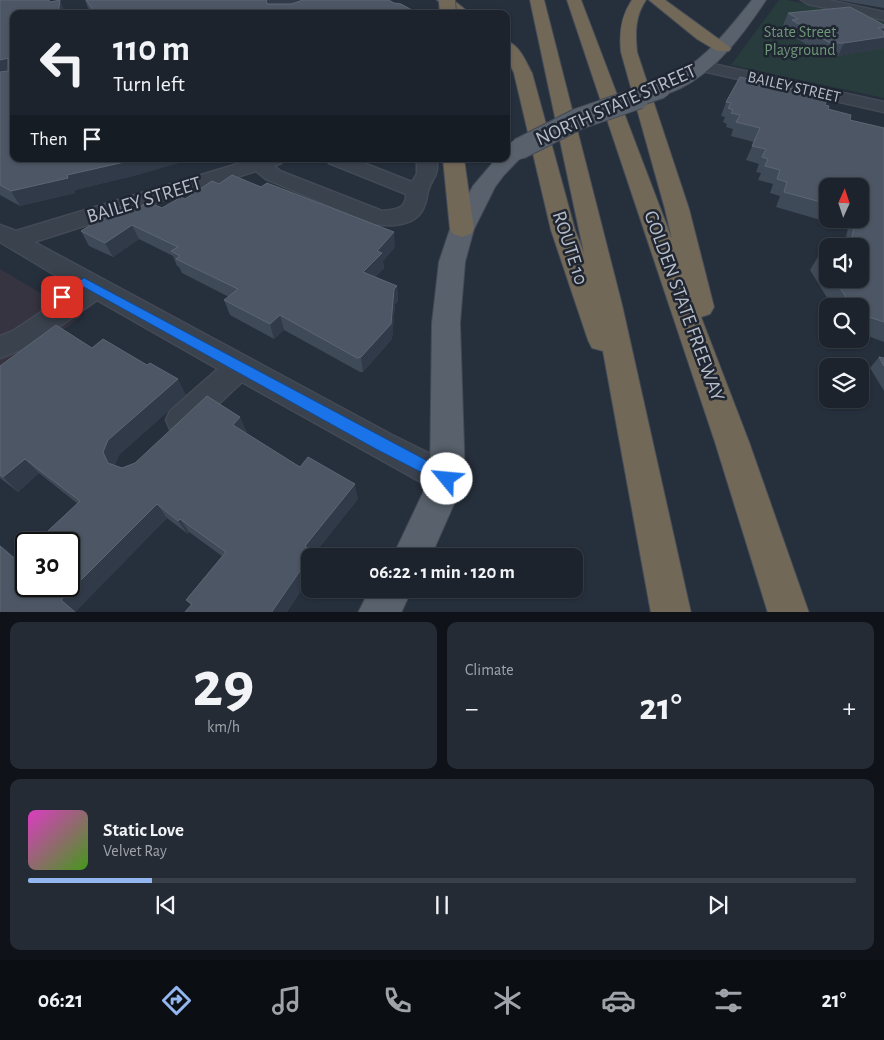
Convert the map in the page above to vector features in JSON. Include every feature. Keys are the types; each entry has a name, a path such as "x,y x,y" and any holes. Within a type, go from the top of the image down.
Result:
{"highway":[{"path":"446,0 459,10"},
{"path":"537,0 599,258 641,450 671,612"},
{"name":"GOLDEN STATE FREEWAY","path":"574,0 732,442 789,612"},
{"path":"639,0 629,20 627,35 629,52 677,209 732,442"},
{"path":"656,0 703,36 723,48"},
{"name":"ROUTE 10","path":"510,50 523,73 563,230 641,450"},
{"path":"453,162 462,229"}],"main road":[{"name":"NORTH STATE STREET","path":"513,151 578,119 662,90 704,67 723,48 759,0"},
{"name":"NORTH STATE STREET","path":"416,548 447,479 447,314 452,262 462,229 484,186 503,162"},
{"path":"378,612 387,598"}],"street":[{"path":"811,0 884,16"},
{"name":"BAILEY STREET","path":"704,67 884,107"},
{"name":"BAILEY STREET","path":"7,236 264,162"},
{"path":"267,162 273,175 379,218 403,217 412,210 417,199 416,191 344,162"},
{"path":"7,236 90,285 381,445 447,479"},
{"path":"2,346 22,338 90,285"},
{"path":"160,440 240,366"}],"lane":[{"path":"416,193 427,174 424,162"}],"shaded area":[{"path":"0,269 81,317 0,375"}],"green space":[{"name":"State Street Playground","path":"779,0 787,0 884,21 884,98 731,65"}],"building":[{"path":"0,0 49,0 50,2 60,0 59,10 10,10 10,162 125,162 67,175 68,178 11,191 0,185 0,72 8,71 8,58 0,60"},
{"path":"86,0 267,0 268,4 292,4 303,0 389,0 412,10 93,10"},
{"path":"850,7 884,25 884,28 878,28 884,32 884,37 844,43 830,43 792,20 798,19 788,13"},
{"path":"740,77 828,97 825,105 829,106 828,109 851,115 850,120 884,128 884,322 869,317 869,298 847,298 840,288 869,288 869,238 852,238 854,228 869,228 869,178 819,178 819,202 784,192 787,182 777,179 780,170 765,166 768,159 762,157 766,149 752,146 760,128 736,122 740,115 731,113 733,110 728,108 731,103 726,102"},
{"path":"232,175 261,187 267,183 394,232 377,251 382,253 363,272 397,286 394,289 391,324 361,357 357,358 280,315 270,324 224,300 238,289 176,259 180,256 171,251 178,247 132,225 105,243 81,231 121,206 126,205 136,209 148,202 162,208 181,197 185,199 212,181 219,184"},
{"path":"56,325 92,348 103,339 147,365 150,363 178,379 108,440 103,452 108,463 122,468 135,463 207,396 240,417 233,425 300,467 308,457 355,484 305,546 308,548 301,548 301,569 272,612 185,612 192,604 186,600 226,552 180,519 178,521 157,504 80,581 80,532 47,532 80,501 25,459 3,477 0,475 0,366"},
{"path":"879,357 884,358 884,366"},
{"path":"0,546 15,559 15,597 64,597 61,600 75,612 0,612"}],"route":[{"path":"62,297 84,282 381,445 447,479"}]}
